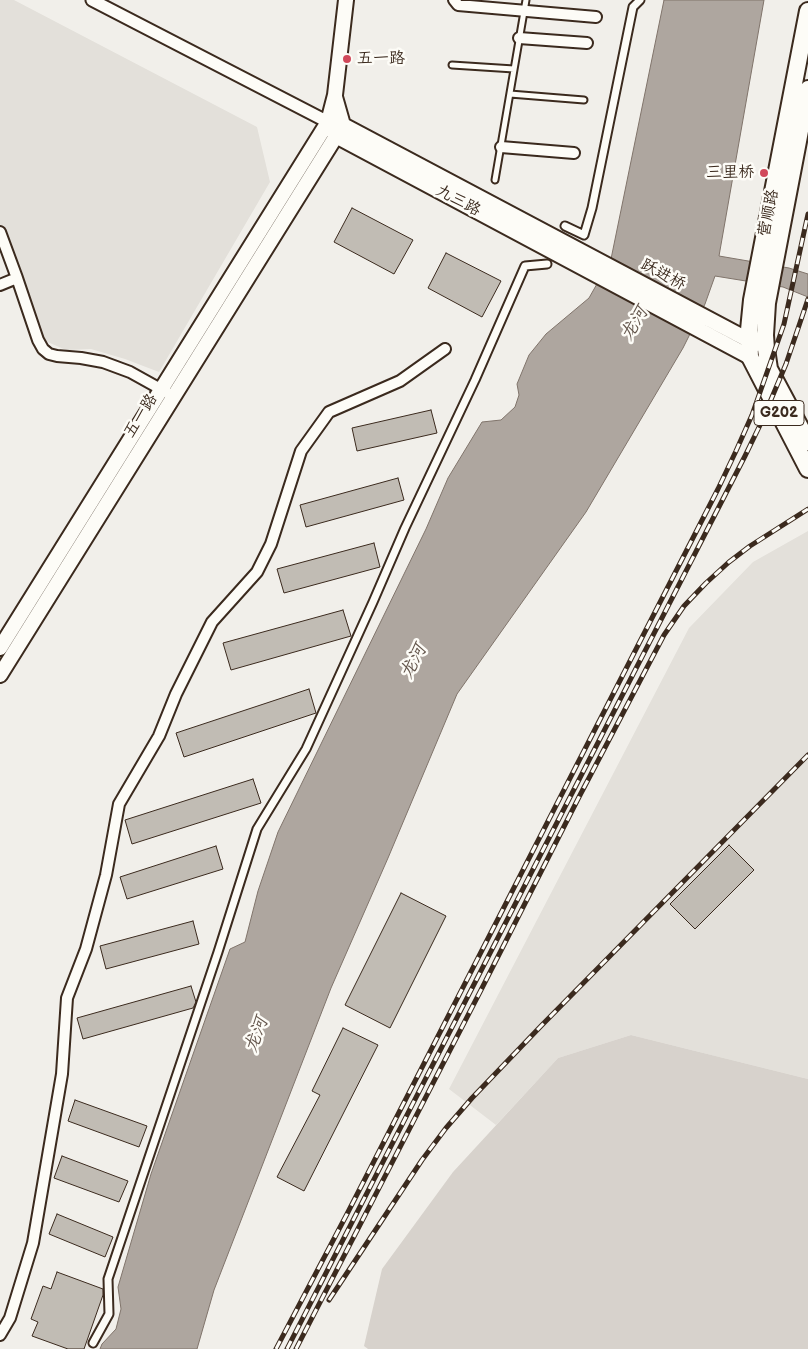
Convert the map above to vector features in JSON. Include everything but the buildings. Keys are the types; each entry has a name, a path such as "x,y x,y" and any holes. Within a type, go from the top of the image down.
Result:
{"highway":[{"name":"营顺路","path":"750,349 750,315 763,286 808,11"},
{"name":"营顺路","path":"767,262 808,89"},
{"name":"营顺路","path":"763,286 766,317 766,349"},
{"path":"750,349 762,353 766,349"},
{"name":"G202","path":"750,349 808,469"},
{"name":"G202","path":"766,349 770,369 808,442"}],"main road":[{"name":"五一路","path":"0,675 328,122 334,95 346,0"},
{"name":"五一路","path":"0,648 339,131 334,95"},
{"path":"328,122 339,131"},
{"name":"九三路","path":"339,131 598,268"},
{"name":"跃进桥","path":"598,268 750,349"}],"street":[{"path":"92,0 328,122"},
{"path":"454,0 458,5 596,17"},
{"path":"565,226 584,235 592,208 633,7 640,0"},
{"path":"519,38 587,43"},
{"path":"501,147 574,153"},
{"path":"0,232 38,340 49,354 103,362 130,372 168,393"},
{"path":"93,1343 109,1314 108,1278 218,952 257,829 306,749 373,602 404,528 475,380 524,266 548,264"},
{"path":"0,285 17,278"},
{"path":"0,1335 10,1318 33,1243 62,1074 67,998 86,948 106,875 119,804 159,736 176,694 212,622 257,572 271,544 301,451 312,435 329,412 400,382 445,349"}],"lane":[{"path":"495,180 526,0"},
{"path":"452,65 514,69"},
{"path":"510,94 584,100"}],"shaded area":[{"path":"0,0 14,0 257,127 270,182 159,372 91,349 66,350 43,340 0,224"},
{"path":"808,531 808,1079 631,1035 558,1058 496,1125 449,1089 689,628 753,562"},
{"path":"631,1035 808,1079 808,1349 368,1349 364,1346 382,1269 453,1172 558,1058"}],"water":[{"name":"龙河","path":"664,0 764,0 719,256 789,268 808,274 808,297 783,287 715,276 705,304 683,348 586,512 457,694 331,988 214,1290 197,1349 100,1349 102,1344 116,1329 121,1309 118,1287 151,1174 230,949 245,942 258,891 278,832 426,529 448,478 482,422 501,420 515,407 519,395 517,384 529,355 546,334 589,298 611,259"}],"railway":[{"path":"276,1349 347,1214 736,451 752,415 784,324 808,214"},
{"path":"287,1349 745,456 786,364 808,299"},
{"path":"296,1349 664,635 684,606 729,562 750,546 808,509"},
{"path":"329,1300 422,1160 472,1098 808,755"}],"place":[{"name":"五一路","path":"347,59"},
{"name":"三里桥","path":"764,173"}]}
